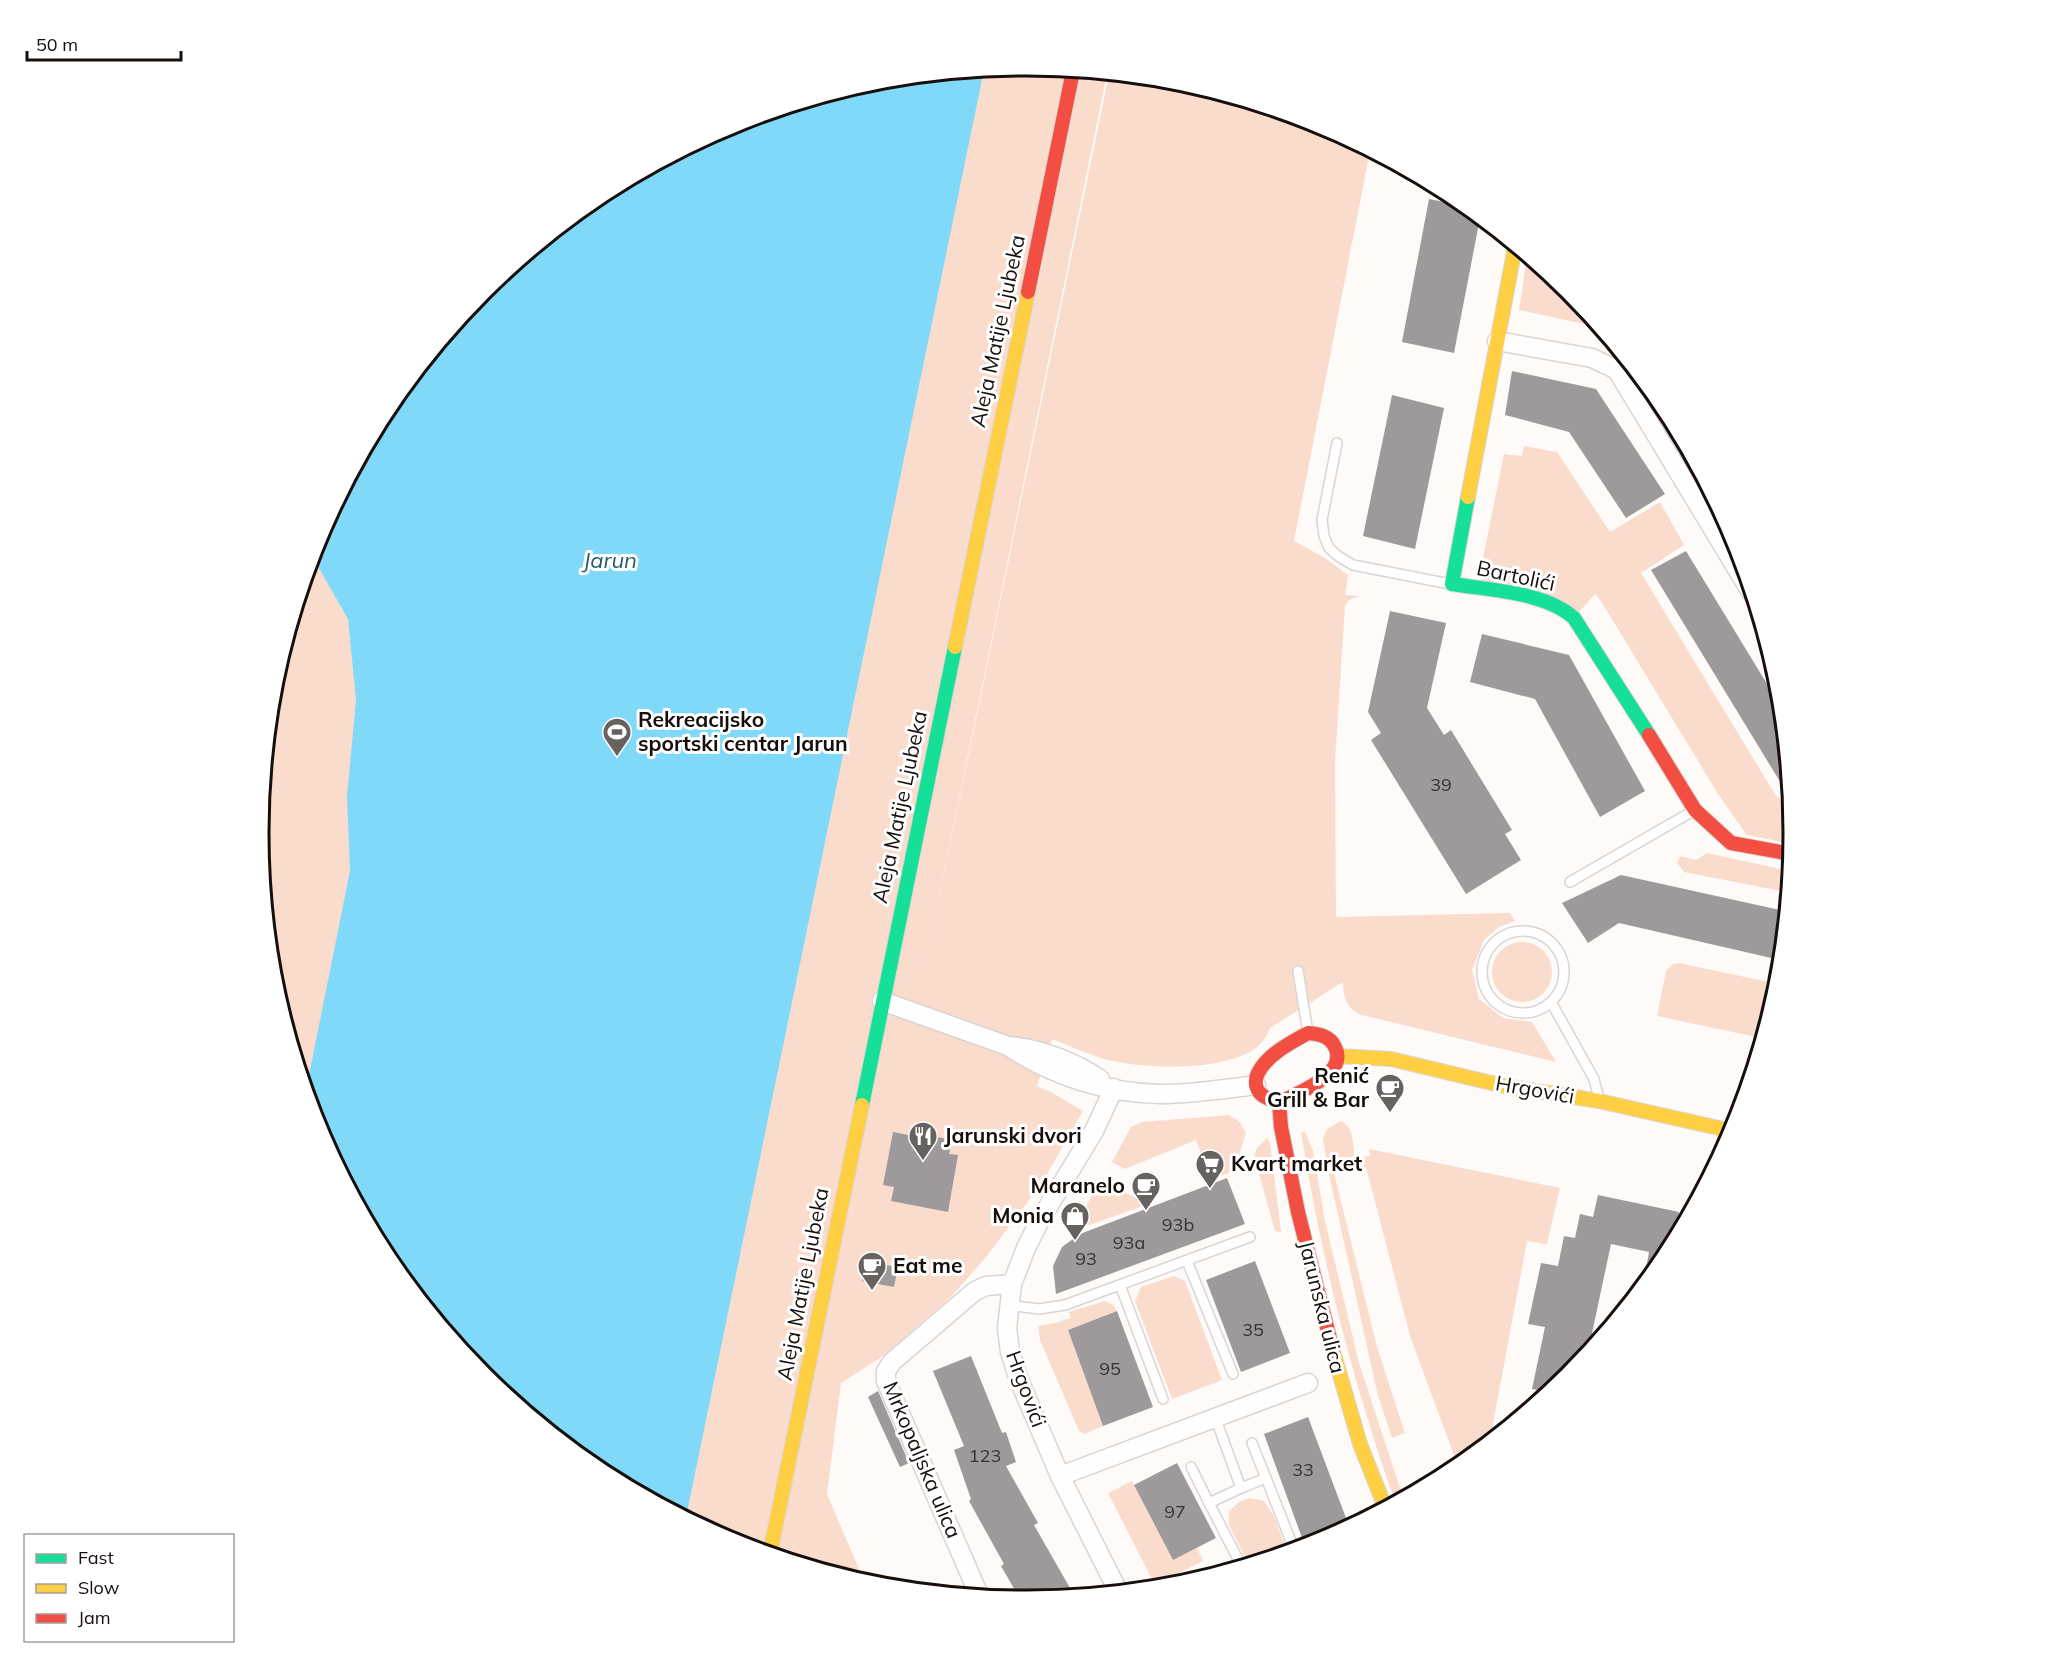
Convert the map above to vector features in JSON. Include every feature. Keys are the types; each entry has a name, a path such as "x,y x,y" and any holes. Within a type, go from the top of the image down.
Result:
{"street":[{"name":"Aleja Matije Ljubeka","path":"772,1545 1072,78"},
{"name":"Bartolići","path":"1514,255 1452,585 1539,598 1564,609 1574,618 1609,670 1695,810 1731,843 1782,852"},
{"path":"1497,341 1592,358 1622,367"},
{"path":"1626,372 1706,504 1718,528"},
{"path":"882,1002 1008,1046 1023,1047 1048,1054 1088,1071 1114,1088 1167,1094 1256,1085"},
{"path":"1308,1033 1325,1035 1332,1041 1337,1056 1331,1071 1322,1079 1279,1102 1265,1099 1256,1085 1256,1076 1270,1058 1294,1040 1308,1033"},
{"name":"Hrgovići","path":"1337,1056 1391,1059 1504,1086 1599,1101 1722,1129"},
{"name":"Hrgovići","path":"1114,1088 1094,1131 1040,1220 1026,1248 1012,1284 1007,1328 1010,1352 1019,1380 1060,1476 1114,1584"},
{"name":"Jarunska ulica","path":"1279,1102 1281,1127 1296,1202 1326,1328 1360,1444 1382,1500"},
{"name":"Mrkopaljska ulica","path":"976,1588 886,1381 886,1371 892,1362 975,1291 986,1286 1012,1284"},
{"name":"Jarunska ulica","path":"1060,1476 1308,1383"}],"lane":[{"path":"1337,443 1322,520 1324,536 1329,548 1353,565 1452,585"},
{"path":"1570,882 1695,810"},
{"path":"1524,931 1547,938 1556,947 1562,957 1563,981 1559,993 1551,1002 1540,1010 1527,1013 1513,1012 1501,1007 1491,998 1484,986 1481,973 1490,947 1499,938 1512,932 1524,931"},
{"path":"1298,971 1308,1033"},
{"path":"1551,1002 1594,1079 1599,1101"},
{"path":"1008,1305 1039,1309 1065,1305 1250,1237"},
{"path":"1187,1261 1233,1374"},
{"path":"1120,1286 1163,1399"},
{"path":"1215,1417 1241,1488"},
{"path":"1252,1443 1291,1541"},
{"path":"1191,1467 1238,1559"},
{"path":"1209,1503 1266,1478"}],"shaded area":[{"name":"Rekreacijsko sportski centar Jarun","path":"1026,76 1106,81 925,966 1108,81 1174,91 1222,102 1316,134 1368,159 1294,541 1325,558 1348,575 1345,595 1360,596 1349,600 1345,606 1335,761 1336,917 1510,913 1515,921 1499,927 1484,940 1472,970 1479,999 1503,1018 1532,1022 1556,1062 1362,1015 1349,1006 1343,982 1270,1028 1257,1047 1226,1061 1185,1066 1124,1063 1094,1056 1052,1039 1037,1086 1083,1111 1042,1183 986,1257 951,1297 883,1356 841,1383 827,1494 860,1571 830,1564 736,1532 648,1488 565,1433 527,1402 457,1332 397,1253 371,1211 327,1123 295,1029 276,932 269,833 276,734 284,685 295,637 310,590 327,543 348,498 397,413 426,372 491,298 565,233 606,204 670,166 812,108 878,91 977,78"},
{"path":"1526,265 1586,324 1519,310"},
{"path":"1524,446 1557,452 1610,532 1660,502 1684,545 1641,573 1776,796 1782,800 1783,842 1747,835 1718,794 1595,594 1579,612 1479,578 1504,454 1522,456"},
{"path":"1707,853 1782,869 1780,891 1684,872 1677,863 1680,856 1696,860"},
{"path":"1522,942 1534,944 1547,955 1552,972 1550,984 1539,997 1522,1002 1510,1000 1497,989 1492,972 1494,960 1505,947"},
{"path":"1679,963 1768,982 1755,1037 1657,1016 1666,971 1673,964"},
{"path":"1229,1115 1239,1121 1246,1133 1240,1152 1240,1169 1204,1182 1201,1173 1207,1170 1196,1140 1125,1169 1112,1162 1131,1127 1142,1122"},
{"path":"1341,1121 1348,1127 1351,1132 1355,1158 1370,1156 1369,1149 1560,1188 1547,1244 1527,1241 1492,1429 1454,1456 1410,1336 1366,1167 1334,1173 1377,1347 1405,1433 1392,1438 1377,1392 1329,1174 1323,1139 1327,1129"},
{"path":"1301,1132 1305,1132 1313,1151 1325,1221 1359,1363 1401,1490 1393,1494 1365,1410 1339,1318"},
{"path":"1267,1138 1270,1143 1281,1232 1275,1231 1254,1156 1257,1148"},
{"path":"1101,1179 1143,1202 1140,1207 1081,1228 1074,1228"},
{"path":"1174,1276 1185,1281 1222,1380 1172,1399 1135,1301 1141,1287"},
{"path":"1105,1301 1113,1305 1117,1311 1068,1330 1103,1426 1085,1434 1079,1431 1040,1340 1038,1326 1071,1318 1069,1312"},
{"path":"1132,1481 1173,1560 1197,1548 1203,1561 1176,1575 1152,1579 1108,1493"},
{"path":"1250,1498 1264,1501 1274,1516 1284,1543 1245,1557 1229,1525 1229,1511 1239,1502"}],"water":[{"name":"Jarun","path":"982,78 688,1509 606,1462 565,1433 527,1402 457,1332 397,1253 371,1211 327,1123 309,1074 350,871 347,796 356,700 348,619 318,567 348,498 397,413 426,372 457,334 527,264 606,204 648,178 736,134 830,102 878,91"}],"building":[{"path":"1429,199 1442,202 1478,227 1454,353 1402,342"},
{"path":"1512,371 1596,389 1665,494 1626,518 1569,432 1505,415"},
{"path":"1392,395 1444,408 1415,549 1363,536"},
{"path":"1686,551 1768,686 1781,783 1651,570"},
{"path":"1390,611 1446,623 1427,708 1444,735 1451,730 1512,830 1505,834 1521,860 1466,894 1371,740 1381,733 1368,712"},
{"path":"1482,634 1569,655 1645,791 1600,817 1535,699 1470,682"},
{"path":"1621,875 1778,910 1772,958 1619,923 1588,943 1562,903"},
{"path":"893,1132 918,1137 918,1133 952,1140 949,1154 958,1155 948,1212 891,1201 894,1187 883,1185"},
{"path":"1227,1178 1245,1224 1056,1294 1053,1266 1062,1247 1080,1234"},
{"path":"1598,1195 1679,1212 1647,1265 1649,1252 1611,1244 1591,1336 1538,1390 1532,1389 1545,1327 1528,1324 1541,1263 1558,1266 1564,1236 1575,1238 1580,1214 1593,1217"},
{"path":"1255,1261 1290,1353 1241,1372 1206,1280"},
{"path":"866,1262 898,1267 894,1287 862,1281"},
{"path":"1117,1311 1153,1407 1103,1426 1068,1330"},
{"path":"971,1356 1002,1433 1006,1432 1016,1462 1006,1466 1038,1523 1034,1525 1070,1588 1015,1590 1001,1566 1004,1564 969,1501 971,1499 954,1450 964,1446 933,1371"},
{"path":"878,1391 909,1463 900,1467 868,1397"},
{"path":"1308,1417 1346,1518 1302,1537 1264,1434"},
{"path":"1177,1463 1216,1538 1173,1560 1134,1485"}],"traffic: fast":[{"path":"1468,497 1452,584 1533,597 1562,609 1574,618 1649,735"},
{"path":"862,1105 955,647"}],"traffic: slow":[{"path":"1468,497 1514,255"},
{"path":"955,647 1028,292"},
{"path":"1337,1056 1391,1059 1504,1086 1599,1101 1722,1129"},
{"path":"772,1545 862,1105"},
{"path":"1333,1351 1360,1444 1382,1500"}],"traffic: jam":[{"path":"1028,292 1072,78"},
{"path":"1649,735 1695,810 1731,843 1782,852"},
{"path":"1308,1033 1324,1036 1333,1043 1337,1056 1336,1064 1324,1078 1298,1094 1284,1100 1264,1097 1257,1087 1256,1080 1262,1066 1280,1050 1308,1033"},
{"path":"1279,1102 1281,1127 1298,1212 1333,1351"}],"place":[{"name":"Rekreacijsko sportski centar Jarun","path":"617,758"},
{"name":"Renić Grill & Bar","path":"1390,1114"},
{"name":"Jarunski dvori","path":"923,1162"},
{"name":"Kvart market","path":"1210,1190"},
{"name":"Maranelo","path":"1146,1212"},
{"name":"Monia","path":"1075,1242"},
{"name":"Eat me","path":"872,1292"}]}
